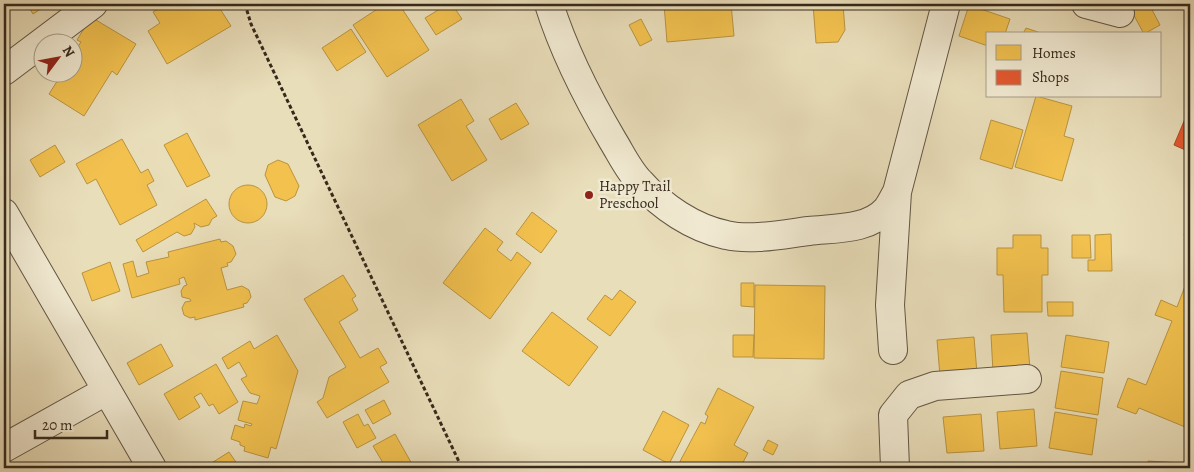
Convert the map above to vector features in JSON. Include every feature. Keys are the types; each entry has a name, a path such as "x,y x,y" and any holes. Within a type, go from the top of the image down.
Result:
{"street":[{"path":"4,71 93,4"},
{"path":"549,4 555,24 574,68 597,114 631,169 640,182 670,209 695,225 727,235 757,236 857,226 874,220 887,208 897,192"},
{"path":"893,350 890,305 897,192 946,4"},
{"path":"1086,4 1120,13"},
{"path":"4,213 106,392 152,468"},
{"path":"894,468 893,415 909,395 935,386 1027,379"},
{"path":"4,448 106,392"}],"path":[{"path":"245,4 251,24 462,468"}],"building: Homes":[{"path":"27,4 47,4 47,5 33,14"},
{"path":"166,4 217,4 231,26 167,64 148,31 160,23 153,12"},
{"path":"385,4 399,4 429,50 387,77 353,25"},
{"path":"448,4 452,4 462,19 436,35 425,18"},
{"path":"664,4 731,4 734,36 667,42"},
{"path":"813,4 843,4 845,30 838,42 816,43"},
{"path":"1138,4 1149,4 1160,25 1148,32 1143,32 1130,8"},
{"path":"969,5 1010,19 1006,32 986,32 986,45 959,36"},
{"path":"91,17 136,44 117,75 112,71 84,116 49,94 57,82 82,82 82,32"},
{"path":"641,19 652,40 640,46 629,25"},
{"path":"1026,28 1038,32 1024,32"},
{"path":"351,29 366,52 337,71 322,48"},
{"path":"1035,98 1043,98 1072,106 1064,136 1074,139 1062,181 1015,167"},
{"path":"461,99 474,121 466,126 487,160 452,181 418,125"},
{"path":"516,103 529,124 501,140 489,119"},
{"path":"991,120 1023,130 1012,169 980,159"},
{"path":"187,133 210,176 187,187 164,145"},
{"path":"122,139 141,173 148,169 154,181 147,185 157,205 120,225 96,179 87,184 76,164"},
{"path":"55,145 65,162 40,177 30,160"},
{"path":"278,160 288,164 299,186 295,196 286,201 275,197 265,175 268,165"},
{"path":"248,185 262,190 267,204 262,218 248,223 234,218 229,204 234,190"},
{"path":"206,199 217,216 212,219 209,225 201,227 194,223 195,227 191,234 184,236 177,232 143,252 136,240"},
{"path":"532,212 557,231 541,253 516,234"},
{"path":"1190,219 1190,238 1184,235"},
{"path":"485,228 503,242 497,250 511,261 517,252 531,263 490,319 443,283"},
{"path":"1111,234 1112,271 1088,271 1088,260 1095,260 1095,235"},
{"path":"1013,235 1041,235 1041,248 1048,248 1048,275 1042,275 1042,312 1004,312 1003,275 997,275 997,248 1013,248"},
{"path":"1072,235 1090,235 1091,258 1072,258"},
{"path":"220,239 221,242 226,241 233,246 236,254 231,262 227,263 228,266 221,268 227,290 242,286 249,290 251,297 247,303 243,304 244,307 195,320 195,317 190,318 184,315 182,308 185,302 191,301 182,297 181,291 187,285 184,277 179,279 180,284 132,298 123,264 133,261 137,277 149,273 146,262 169,257 168,252"},
{"path":"110,262 120,291 92,301 82,273"},
{"path":"1190,273 1190,429 1139,408 1136,414 1117,407 1128,378 1146,385 1172,321 1155,315 1161,300 1177,307"},
{"path":"343,275 356,296 352,299 358,310 339,322 360,358 378,348 387,363 380,367 389,382 327,418 317,402 323,398 329,377 346,367 304,299"},
{"path":"741,283 754,283 754,307 741,306"},
{"path":"755,285 825,286 824,359 754,358"},
{"path":"620,290 636,302 610,336 587,319 605,295 612,300"},
{"path":"1047,302 1073,302 1073,316 1048,316"},
{"path":"552,312 598,347 569,386 522,351"},
{"path":"1027,333 1030,369 993,372 991,335"},
{"path":"277,335 298,371 276,449 271,447 268,458 244,451 245,447 240,445 240,442 231,439 235,425 244,428 245,424 251,426 252,424 238,420 243,401 257,404 260,396 250,393 241,379 247,376 239,362 228,369 222,358 250,341 254,349"},
{"path":"733,335 754,335 753,357 733,357"},
{"path":"1066,335 1109,342 1104,373 1061,367"},
{"path":"974,337 977,373 940,376 937,340"},
{"path":"161,344 173,366 139,385 127,363"},
{"path":"216,364 238,402 219,414 213,404 209,406 201,393 194,397 200,407 179,420 164,394"},
{"path":"1061,371 1103,378 1098,415 1055,408"},
{"path":"718,388 754,407 734,445 748,453 740,468 677,467 701,422 705,424 708,416 705,414"},
{"path":"384,400 391,414 373,424 365,410"},
{"path":"1034,409 1037,446 1000,449 997,412"},
{"path":"663,411 689,425 669,464 643,450"},
{"path":"1055,412 1097,419 1092,455 1049,448"},
{"path":"358,414 364,426 368,424 376,438 357,448 343,422"},
{"path":"981,414 984,451 947,453 943,417"},
{"path":"395,434 412,464 405,468 386,468 373,446"},
{"path":"768,440 778,445 773,455 763,450"},
{"path":"229,452 238,465 233,468 213,468 210,464"},
{"path":"1148,461 1181,463 1181,468 1148,468"}],"building: Shops":[{"path":"1190,107 1190,152 1174,145"}],"place":[{"name":"Happy Trail Preschool","path":"589,195"}]}
